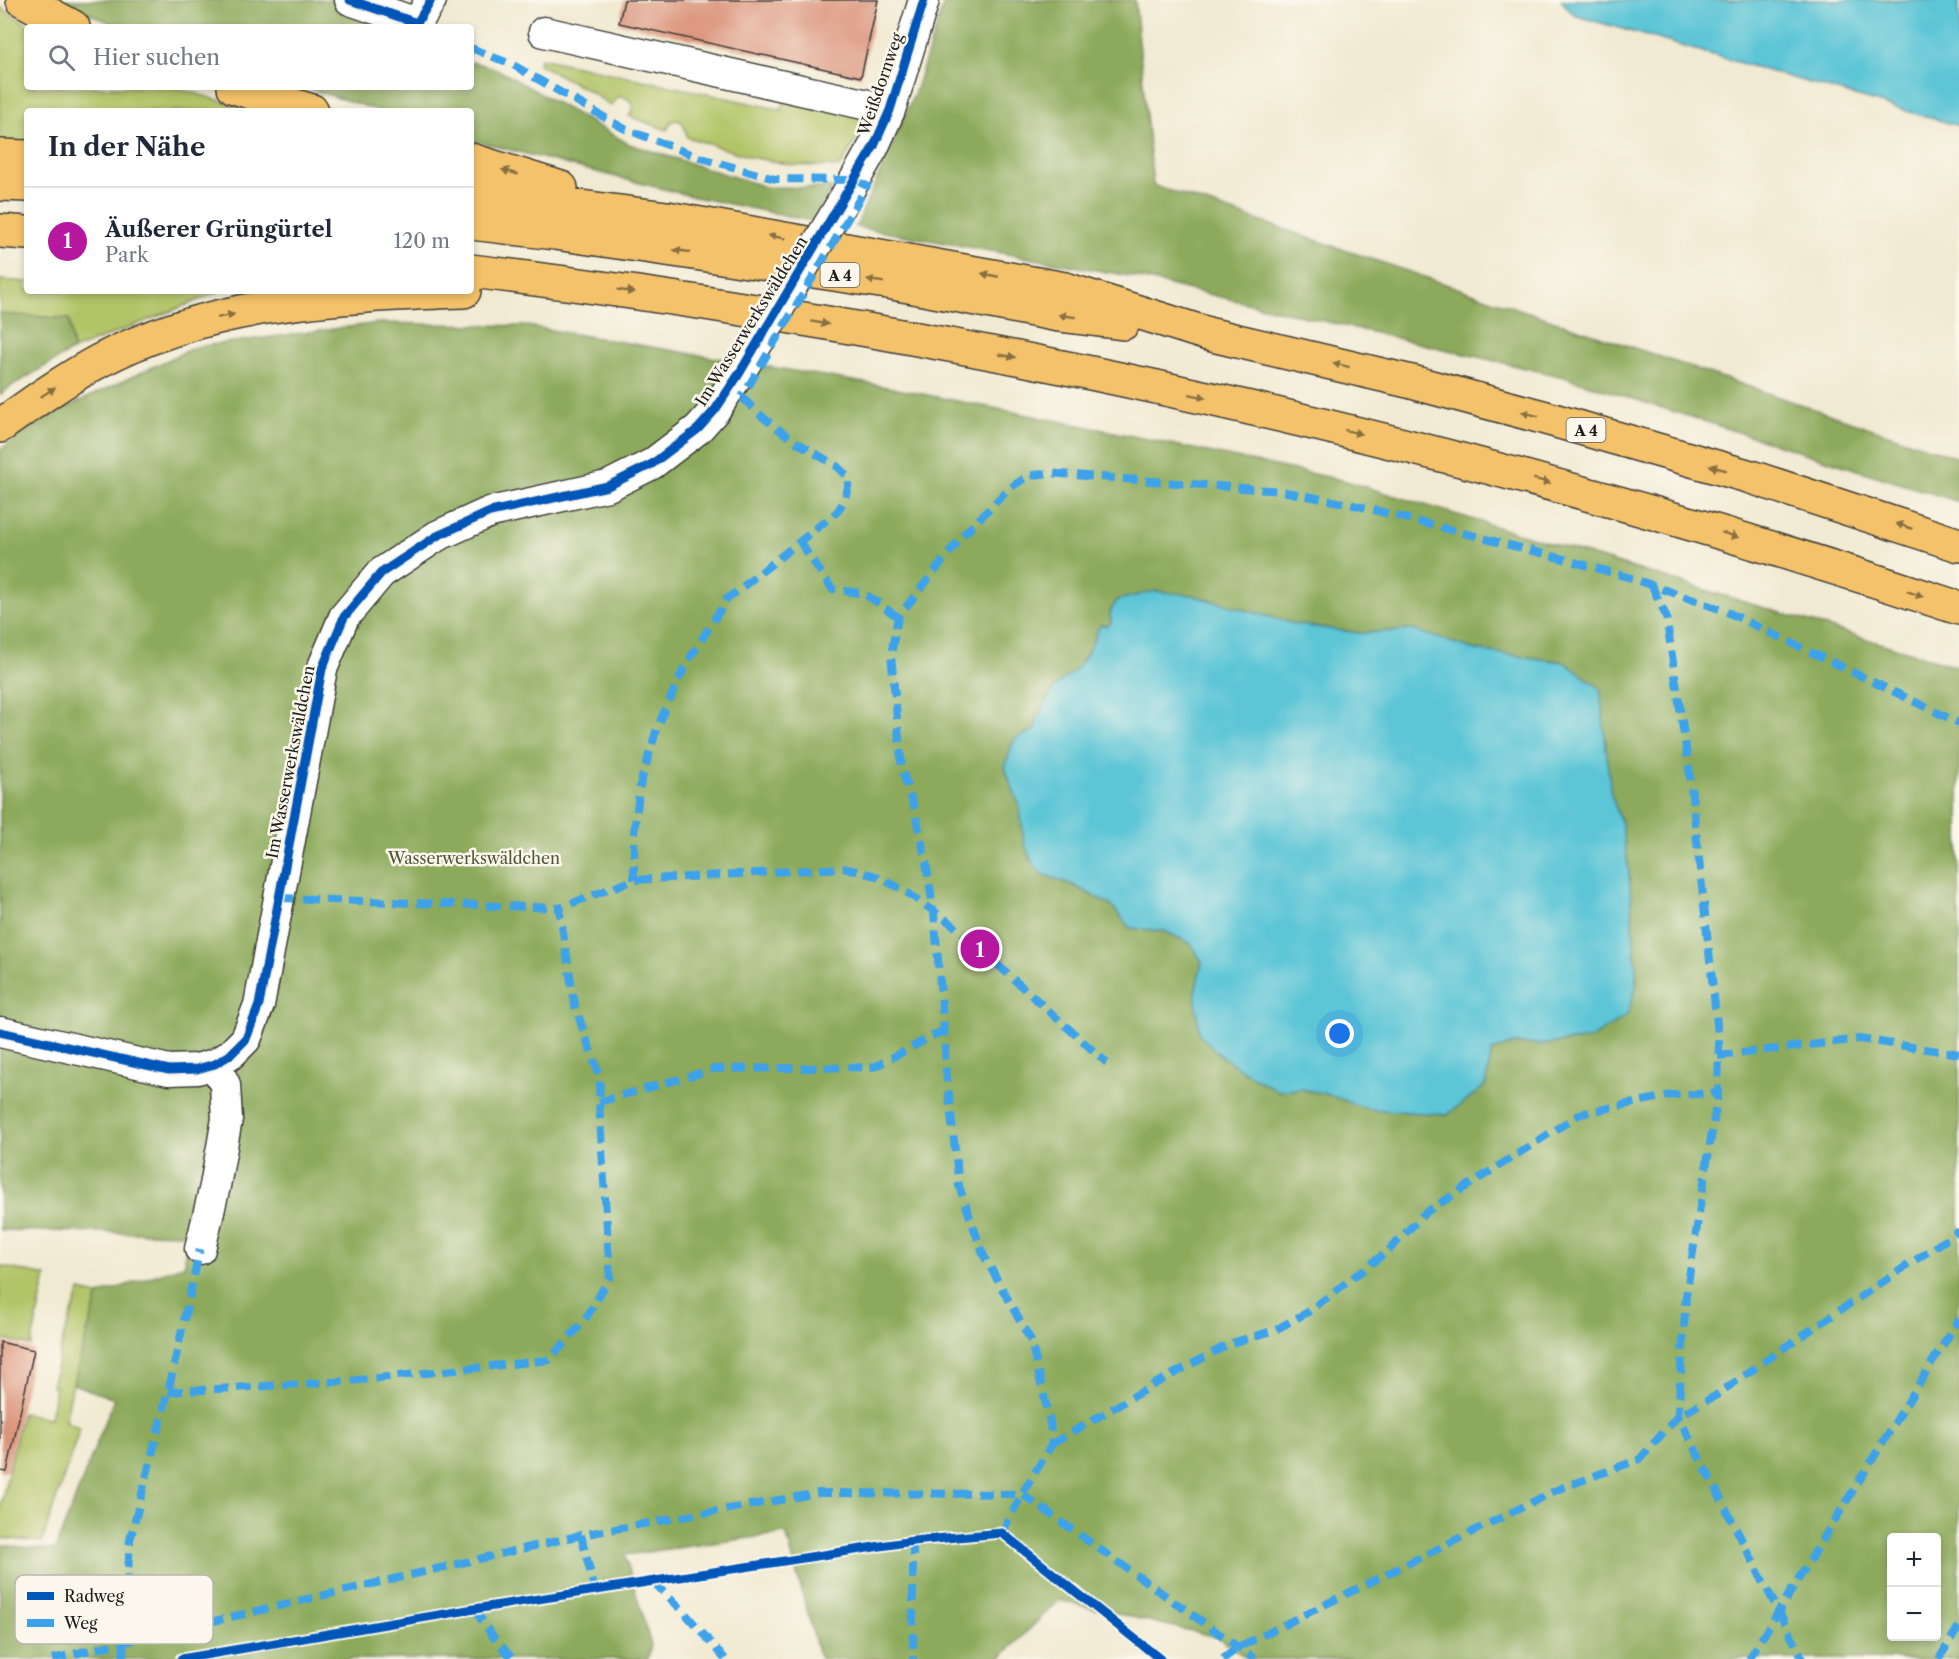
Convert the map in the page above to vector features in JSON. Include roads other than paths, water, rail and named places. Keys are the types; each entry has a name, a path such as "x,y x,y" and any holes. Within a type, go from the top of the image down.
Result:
{"highway":[{"path":"23,0 67,24"},
{"path":"244,90 302,108"},
{"path":"0,156 24,157"},
{"path":"474,161 667,218"},
{"path":"0,184 24,185"},
{"path":"474,193 667,218 1065,289 1208,334"},
{"name":"A 4","path":"474,223 728,258 893,284 1059,315 1208,334 1412,382 1546,418 1751,477 1959,545"},
{"path":"0,231 24,233"},
{"path":"474,271 594,286 950,345 1256,408 1506,471 1657,513 1814,560 1959,608"},
{"path":"474,291 594,286"},
{"path":"0,426 46,393 101,361 155,336 207,320 291,303 350,296 396,294"}],"street":[{"path":"350,0 417,23 431,0"},
{"name":"Weißdornweg","path":"840,206 874,146 890,110 924,0"},
{"path":"544,32 890,110"},
{"name":"Im Wasserwerkswäldchen","path":"0,1032 169,1070 197,1069 215,1064 230,1055 246,1039 259,1005 322,669 344,617 381,573 437,536 490,512 608,486 652,464 698,429 715,411 739,374 840,206"},
{"path":"200,1249 215,1186 227,1119 225,1085 215,1064"}],"water":[{"path":"1561,0 1959,0 1959,126 1574,15"},
{"path":"1155,591 1192,595 1295,624 1360,633 1413,630 1476,650 1564,662 1600,688 1611,794 1622,825 1629,873 1637,984 1627,1015 1591,1039 1546,1044 1514,1044 1492,1051 1485,1086 1447,1115 1368,1109 1326,1094 1301,1089 1279,1091 1221,1056 1199,1034 1195,992 1202,962 1190,943 1164,931 1130,928 1111,905 1073,885 1042,874 1033,864 1024,843 1020,808 1005,768 1016,738 1036,730 1036,718 1053,690 1083,661 1100,625 1107,626 1111,623 1110,612 1117,600"}],"place":[{"name":"Äußerer Grüngürtel","path":"980,949"}],"park label":[{"name":"Wasserwerkswäldchen","path":"474,858"}]}
